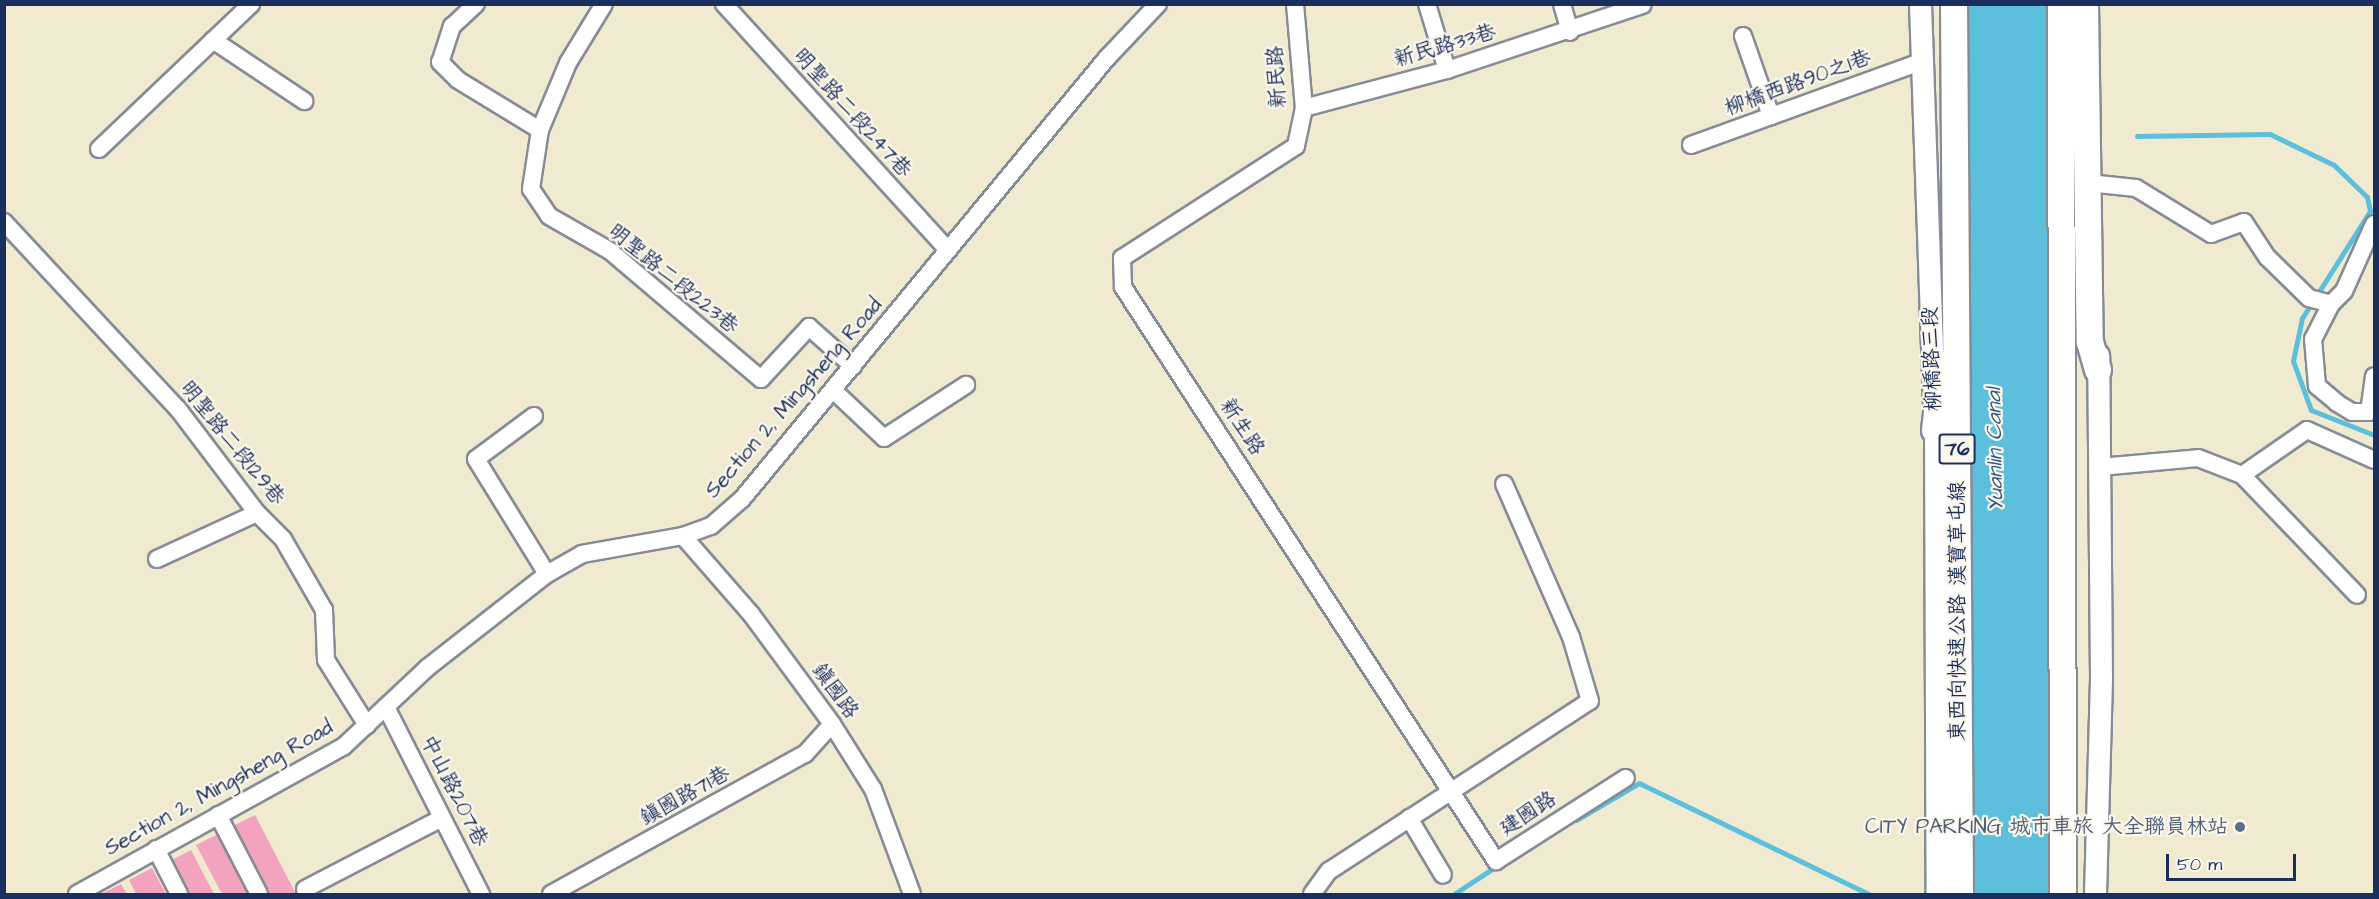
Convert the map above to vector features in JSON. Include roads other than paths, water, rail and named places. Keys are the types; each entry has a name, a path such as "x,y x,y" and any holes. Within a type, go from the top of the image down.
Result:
{"highway":[{"path":"1935,430 1944,353 1939,4"},
{"name":"東西向快速公路 漢寶草屯線","path":"1954,4 1960,894"},
{"path":"2061,4 2063,894"},
{"path":"2085,4 2090,342 2098,370"}],"main road":[{"name":"柳橋路三段","path":"1920,4 1920,63 1935,430 1937,894"},
{"path":"2095,894 2101,677 2097,4"}],"street":[{"path":"99,149 251,4"},
{"path":"476,4 452,26 441,62 458,80 540,130"},
{"name":"明聖路二段223巷","path":"604,4 568,63 540,130 531,189 549,216 610,251 761,379 809,327 853,366"},
{"name":"明聖路二段247巷","path":"724,4 948,250"},
{"name":"Section 2, Mingsheng Road","path":"84,892 156,849 344,746 427,668 548,574 582,554 683,536 711,526 742,499 1107,58 1158,4"},
{"name":"新民路","path":"1295,4 1304,108 1296,146"},
{"path":"1427,4 1447,70"},
{"path":"1562,4 1570,32"},
{"name":"新民路33巷","path":"1304,108 1447,70 1570,32 1642,5"},
{"path":"1743,36 1771,116"},
{"path":"213,40 304,101"},
{"name":"柳橋西路90之1巷","path":"1691,145 1920,63"},
{"name":"新生路","path":"1296,146 1122,258 1123,287 1452,788"},
{"path":"2098,184 2136,188 2211,234 2244,222 2267,257 2309,298 2331,304"},
{"name":"明聖路二段129巷","path":"4,222 178,409 257,513 284,540 324,610 326,660 367,725"},
{"path":"2374,224 2344,291 2331,304 2313,339 2317,386 2352,412 2369,412 2374,376"},
{"path":"833,390 884,438 966,386"},
{"path":"534,416 476,459 548,574"},
{"path":"2242,475 2307,430 2374,460"},
{"path":"2100,467 2198,458 2242,475 2357,595"},
{"path":"1312,894 1329,871 1452,788 1590,700 1571,638 1504,484"},
{"path":"157,559 257,513"},
{"name":"鎮國路","path":"683,536 751,614 832,724 873,789 912,894"},
{"name":"中山路207巷","path":"386,707 481,894"},
{"name":"鎮國路71巷","path":"551,894 805,754 832,724"},
{"name":"建國路","path":"1452,788 1496,861 1626,778"},
{"path":"218,815 259,894"},
{"path":"305,889 442,818"},
{"path":"1408,818 1443,875"},
{"path":"156,849 179,894"}],"water":[{"name":"Yuanlin Canal","path":"1962,5 2050,5 2050,894 1962,894"}],"waterway":[{"path":"2137,136 2270,134 2334,165 2367,197 2370,211 2302,318 2293,361 2311,410 2374,435"},
{"path":"1576,820 1639,783 1869,894"},
{"path":"1454,894 1498,865"}],"place":[{"name":"CITY PARKING 城市車旅 大全聯員林站","path":"2240,827"}]}
